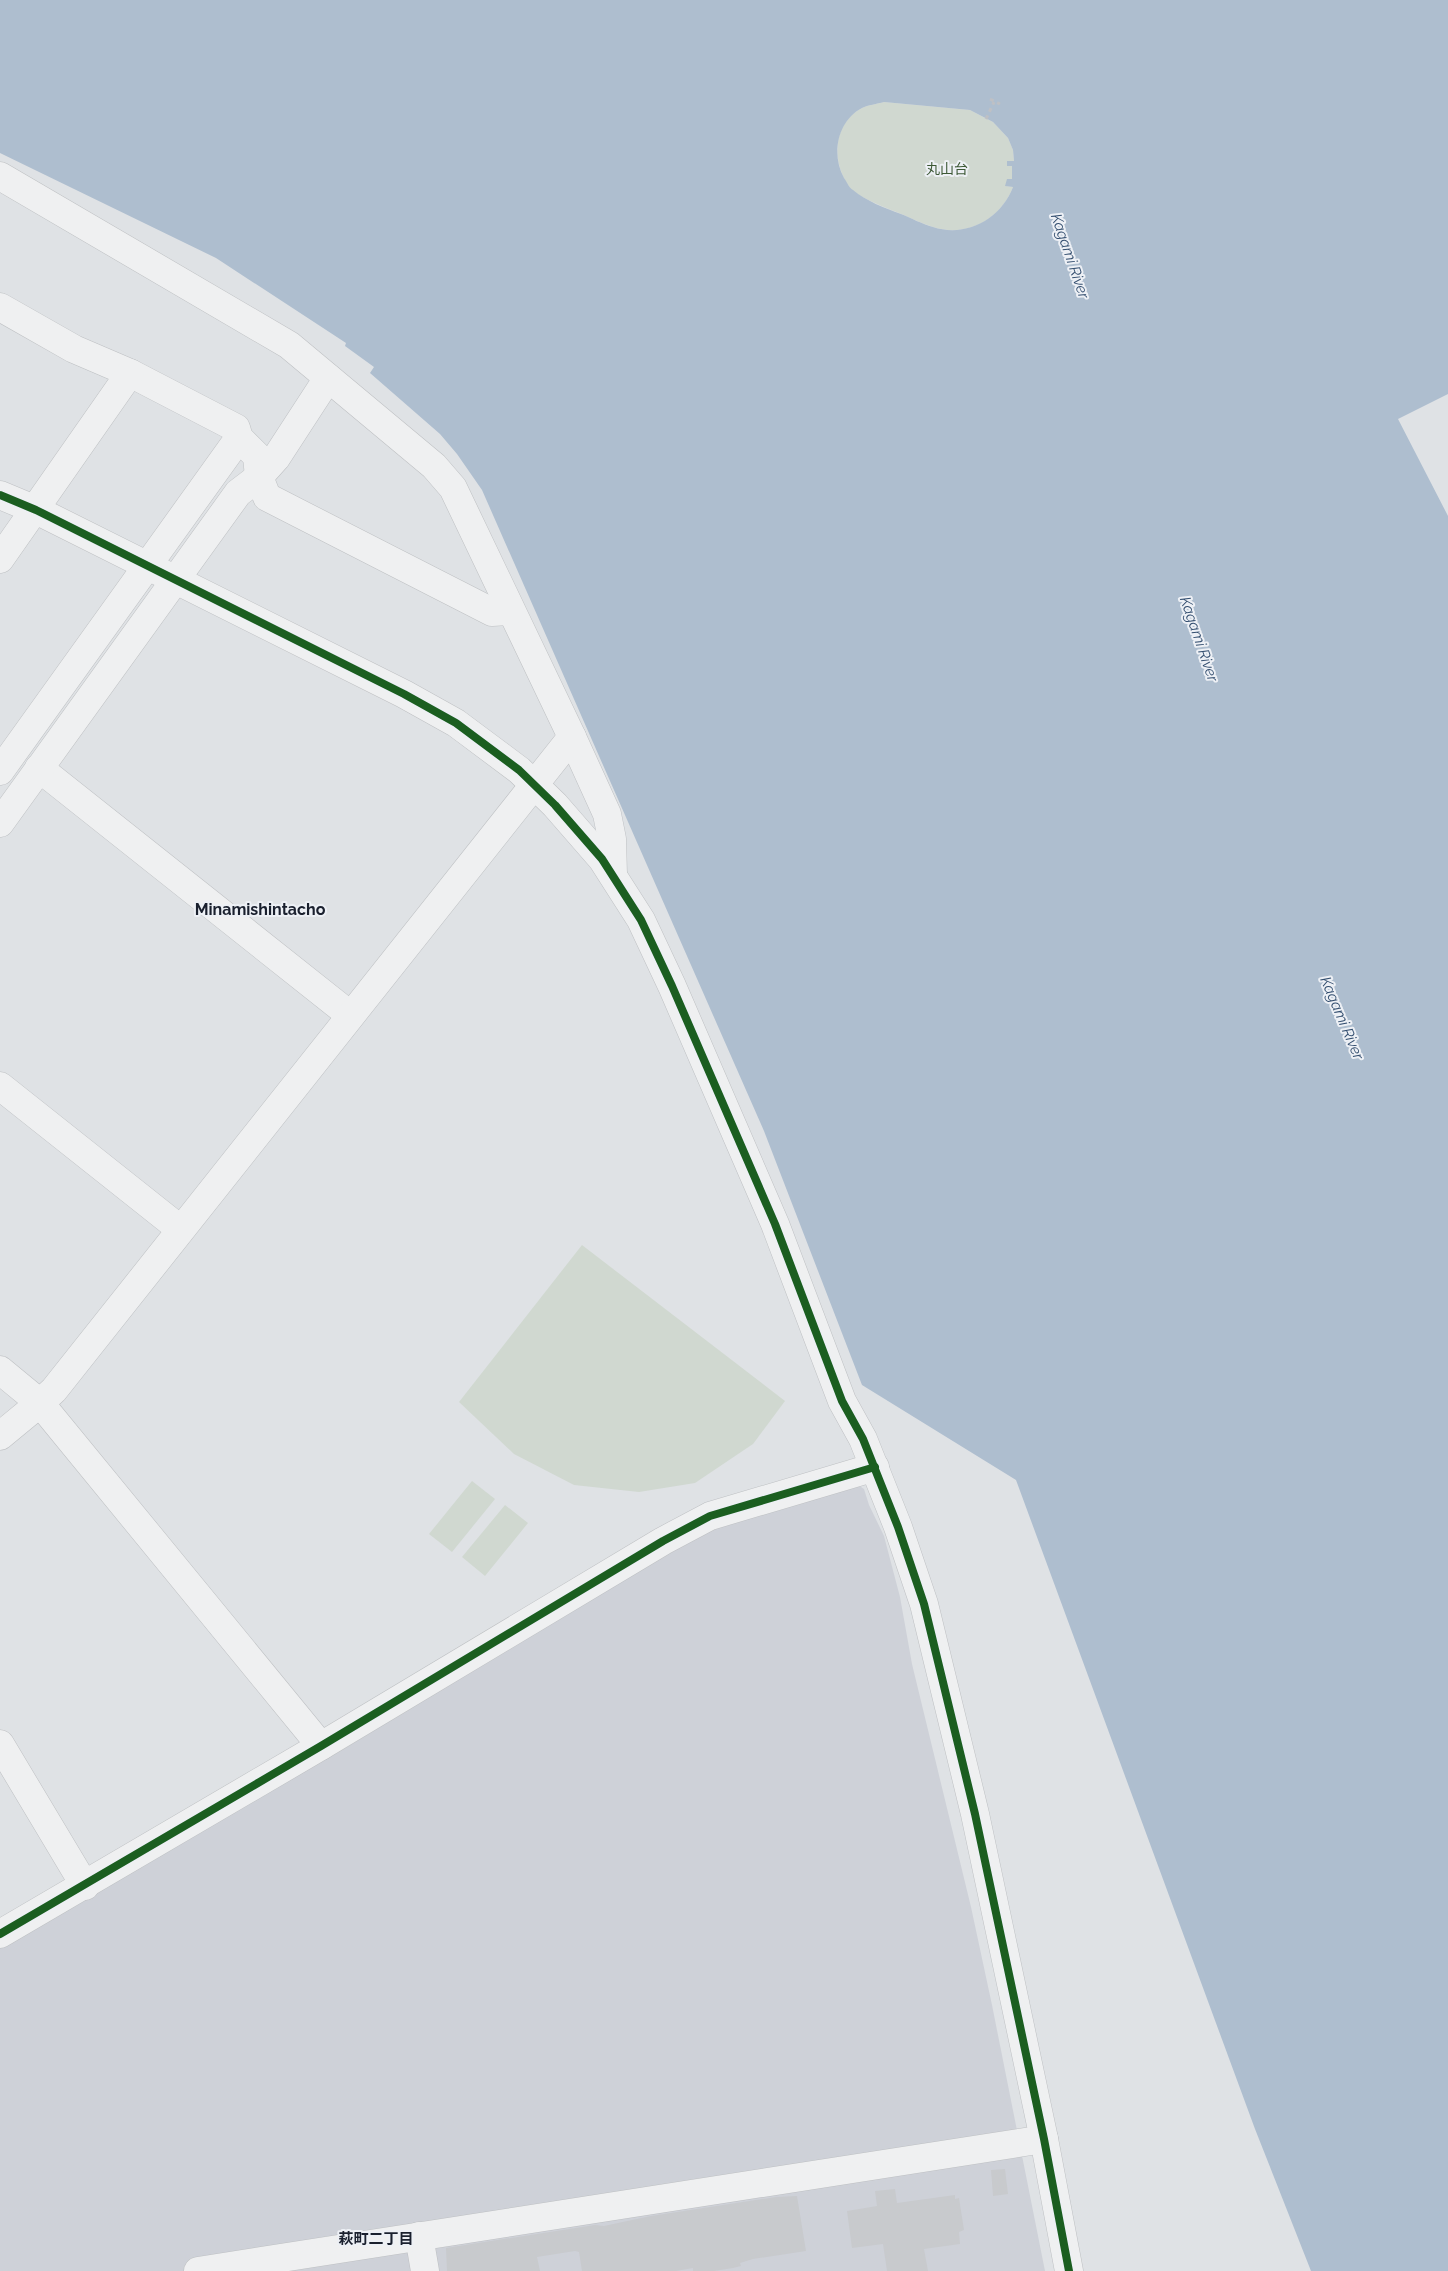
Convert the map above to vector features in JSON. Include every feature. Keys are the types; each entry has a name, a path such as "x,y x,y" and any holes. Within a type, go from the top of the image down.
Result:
{"street":[{"path":"0,176 289,345 434,466 453,488 607,814 612,839 613,875"},
{"path":"0,307 74,349 130,373 236,428 239,438 257,456 259,477 267,497 492,612 510,611"},
{"path":"0,559 130,373"},
{"path":"0,823 238,493 259,477 276,458 328,378"},
{"path":"0,771 239,438"},
{"path":"0,496 36,510 404,694 456,723 485,743 534,784 555,805 602,859 641,920 672,986 775,1224 842,1401 875,1467 898,1526 924,1604 975,1814 1044,2139 1069,2271"},
{"path":"0,1436 40,1404 572,737"},
{"path":"39,768 350,1016"},
{"path":"0,1086 180,1229"},
{"path":"0,1370 40,1404 321,1746"},
{"path":"0,1934 85,1886 321,1746 588,1584 710,1516 875,1467"},
{"path":"0,1744 85,1886"},
{"path":"198,2271 1044,2139"},
{"path":"419,2236 425,2271"}],"path":[{"path":"990,99 1000,104"},
{"path":"986,119 994,102"}],"shaded area":[{"path":"855,1483 864,1489 869,1505 884,1536 900,1597 912,1664 971,1907 1045,2271 0,2271 0,1945 709,1528"}],"green space":[{"name":"丸山台","path":"884,102 970,110 993,122 1008,138 1013,150 1014,161 1007,161 1012,166 1012,179 1006,186 1013,187 1008,198 1000,208 991,217 970,228 946,230 933,227 877,204 850,188 840,168 838,145 840,134 852,115 864,107"},
{"path":"582,1245 785,1401 753,1444 695,1483 639,1492 574,1485 514,1454 459,1402"},
{"path":"472,1481 495,1499 452,1552 429,1534"},
{"path":"505,1505 528,1523 485,1576 462,1557"}],"water":[{"name":"Kagami River","path":"0,0 1448,0 1448,394 1398,419 1448,516 1448,2271 1311,2271 1255,2129 1016,1480 862,1385 764,1131 482,490 457,454 440,434 370,373 374,367 345,346 346,343 216,258 0,153","holes":["884,102 970,110 993,122 1008,138 1013,150 1014,161 1007,161 1007,166 1012,166 1012,179 1007,179 1005,186 1013,187 1000,208 981,223 970,228 958,230 945,230 929,226 864,198 850,188 844,178 838,159 839,139 847,121 862,108"]}],"building":[{"path":"1005,2169 1008,2194 993,2196 991,2170"},
{"path":"895,2189 897,2203 955,2195 955,2199 959,2198 964,2230 959,2232 960,2244 924,2249 928,2271 887,2271 883,2244 852,2248 847,2211 877,2206 875,2191"},
{"path":"797,2196 806,2251 753,2259 740,2263 741,2266 733,2268 714,2271 693,2271 693,2268 676,2271 582,2271 579,2252 575,2251 537,2257 540,2271 447,2271 446,2248 595,2225 604,2226 651,2216 776,2197"}],"cycle path":[{"path":"0,495 36,510 404,694 456,723 519,770 555,805 602,859 641,920 672,986 775,1224 842,1401 863,1439 898,1527 924,1604 975,1814 1044,2139 1069,2271"},
{"path":"0,1934 321,1746 663,1541 710,1516 875,1467"}],"district":[{"name":"Minamishintacho","path":"260,909"},
{"name":"萩町二丁目","path":"376,2239"}]}
